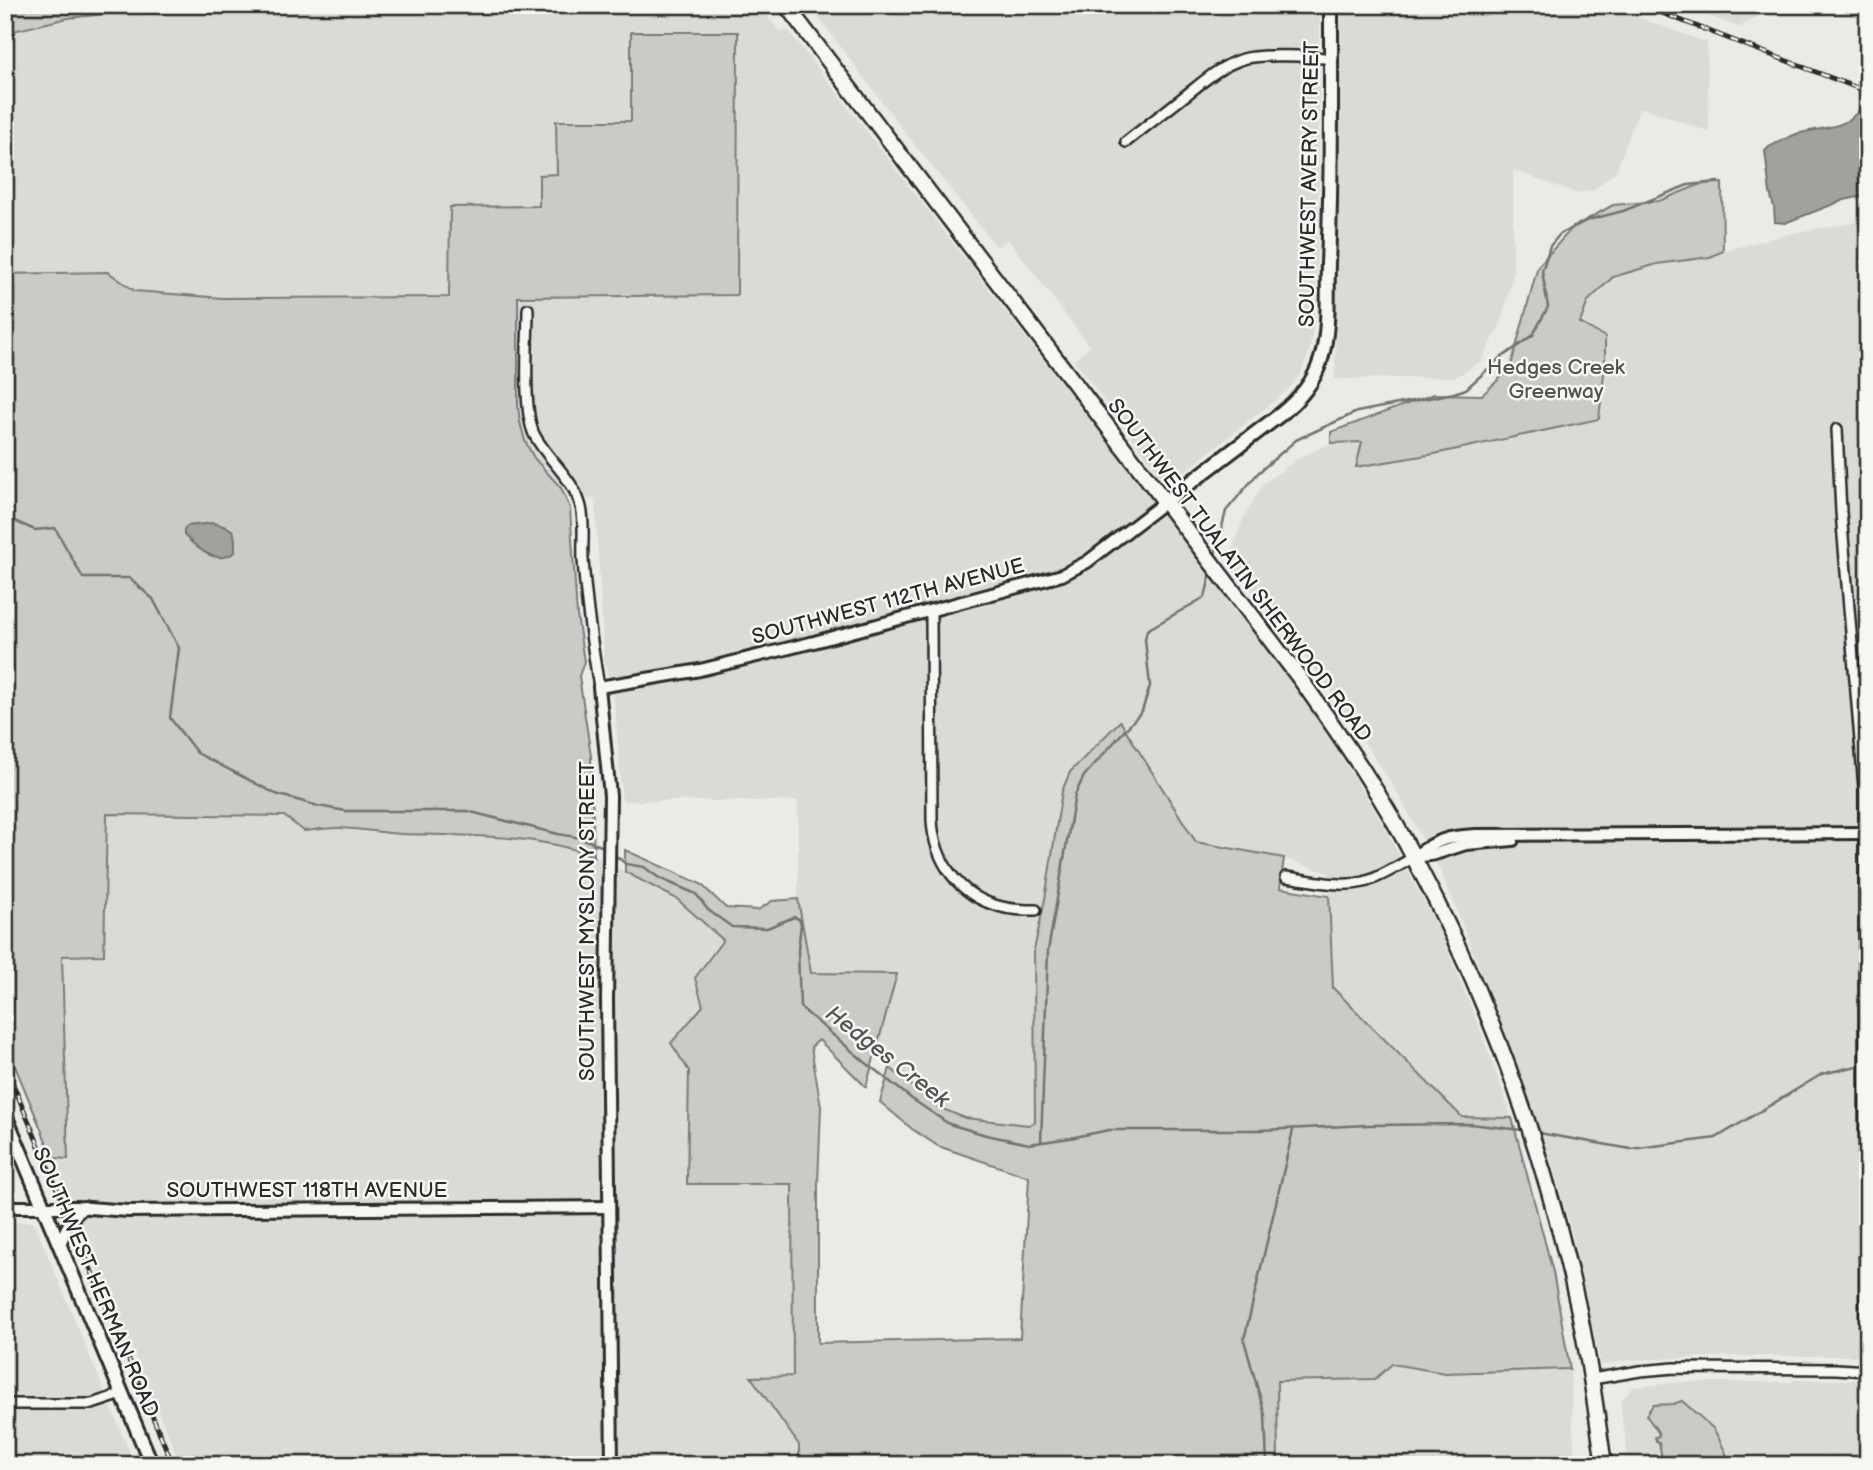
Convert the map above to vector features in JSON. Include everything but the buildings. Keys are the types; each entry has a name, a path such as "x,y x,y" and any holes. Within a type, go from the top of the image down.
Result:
{"highway":[{"name":"SOUTHWEST TUALATIN SHERWOOD ROAD","path":"786,5 1301,680 1363,771 1414,857 1483,1002 1522,1106 1560,1231 1578,1303 1604,1465"}],"main road":[{"name":"SOUTHWEST AVERY STREET","path":"1165,502 1290,407 1306,389 1316,372 1324,346 1327,312 1331,201 1331,5"},
{"name":"SOUTHWEST HERMAN ROAD","path":"5,1115 152,1465"}],"street":[{"path":"1126,142 1213,73 1239,60 1248,57 1331,59"},
{"name":"SOUTHWEST MYSLONY STREET","path":"528,309 528,413 533,433 545,453 573,487 581,508 587,604 610,796 607,1000 611,1465"},
{"path":"1592,1379 1674,1368 1867,1371 1866,833 1837,429"},
{"name":"SOUTHWEST 112TH AVENUE","path":"599,687 700,670 1052,578 1087,562 1165,502"},
{"path":"931,611 933,832 940,857 957,883 983,901 1010,909 1036,910"},
{"path":"1286,877 1355,884 1377,877 1414,857 1429,844 1457,836 1866,833"},
{"name":"SOUTHWEST 118TH AVENUE","path":"5,1207 84,1207 128,1211 609,1207"},
{"path":"60,1247 70,1219 84,1207"},
{"path":"5,1404 92,1404 122,1394"}],"shaded area":[{"path":"166,5 759,5 779,31 789,31 1270,653 1322,726 1380,819 1440,932 1480,1029 1512,1118 1462,1117 1332,988 1328,873 1283,858 1196,842 1120,721 1070,772 1062,791 1034,950 1035,1122 1029,1126 965,1118 940,1108 875,1056 897,974 811,973 798,899 798,801 622,801 615,707 604,659 595,499 567,498 534,458 525,441 520,422 518,296 737,295 631,121 557,174 539,206 449,297 222,298 135,291 108,272 5,274 5,33 68,18 161,8"},
{"path":"809,5 1320,5 1318,230 1314,320 1310,349 1301,373 1287,391 1179,476 1166,479 1160,475 1074,360 1090,347 1008,239 997,247 911,140"},
{"path":"1341,5 1606,5 1707,43 1709,132 1641,108 1616,171 1592,191 1576,193 1513,170 1513,273 1501,323 1481,361 1456,377 1335,379"},
{"path":"1678,5 1780,5 1739,27"},
{"path":"1868,99 1868,195 1844,200 1785,223 1775,222 1765,151 1796,134 1846,122"},
{"path":"1868,220 1868,1361 1861,1356 1735,1356 1629,1360 1601,1365 1572,1232 1550,1158 1441,872 1397,792 1329,688 1229,560 1243,519 1263,484 1299,458 1331,443 1362,442 1356,467 1599,419 1605,338 1580,323 1588,301 1613,277 1657,264 1717,255 1723,251 1788,234"},
{"path":"213,523 233,531 235,552 221,557 208,554 184,535 187,526"},
{"path":"106,814 284,816 304,831 338,828 376,833 494,837 546,842 594,856 677,899 723,940 695,978 703,1006 672,1043 689,1070 687,1183 792,1184 793,1376 751,1378 799,1445 799,1465 181,1465 53,1158 68,1158 62,955 104,955"},
{"path":"5,1222 34,1222 135,1465 5,1465"},
{"path":"1392,1364 1445,1373 1570,1369 1575,1465 1278,1465 1277,1381 1374,1379"},
{"path":"1868,1380 1868,1465 1629,1465 1620,1401 1633,1387 1683,1382"}],"green space":[{"path":"5,5 166,5 161,8 68,18 5,33"},
{"path":"631,32 738,32 737,295 518,297 520,422 525,441 534,458 561,488 570,508 577,615 584,662 579,676 591,756 594,856 523,839 401,834 345,828 304,831 284,816 107,814 104,955 62,956 68,1159 53,1158 5,1042 5,274 108,272 135,291 222,298 449,297 450,207 539,206 539,175 557,174 556,121 631,121"},
{"name":"Hedges Creek Greenway","path":"1722,183 1723,251 1710,257 1657,264 1613,277 1588,301 1580,323 1605,337 1599,419 1434,454 1356,467 1362,442 1331,443 1331,432 1434,394 1482,395 1510,369 1538,266 1573,227 1613,205 1659,201 1701,184"},
{"path":"1120,721 1196,842 1284,858 1280,888 1329,896 1333,988 1462,1117 1512,1118 1553,1272 1570,1369 1445,1373 1392,1364 1375,1379 1277,1381 1278,1465 799,1465 799,1445 751,1377 793,1376 792,1184 687,1184 689,1071 671,1043 703,1006 695,978 723,940 677,899 625,872 625,850 701,884 726,908 758,910 772,901 798,899 811,973 897,974 866,1087 819,1040 811,1047 821,1107 818,1343 1020,1338 1029,1177 938,1146 912,1129 880,1102 890,1068 940,1108 965,1118 1029,1125 1035,1122 1034,950 1062,791 1070,772"},
{"path":"1682,1401 1714,1429 1730,1465 1663,1465 1659,1442 1655,1437 1659,1436 1658,1432 1646,1415 1653,1405"}],"waterway":[{"name":"Hedges Creek","path":"1215,555 1226,511 1258,473 1296,440 1357,412 1466,389 1498,360 1533,335 1548,307 1542,271 1550,246 1560,234 1588,220 1623,211 1688,185 1718,182"},
{"name":"Hedges Creek","path":"5,517 35,530 55,528 83,578 129,578 153,599 179,648 170,718 197,753 276,794 318,806 346,811 467,811 581,838 606,848"},
{"name":"Hedges Creek","path":"1041,1142 1048,951 1075,795 1084,776 1142,711 1150,686 1145,639 1147,630 1205,597 1211,573"},
{"name":"Hedges Creek","path":"611,852 626,864 644,867 659,878 696,894 708,910 732,927 767,928 794,917 799,919 800,1007 912,1099 949,1124 1029,1144 1109,1130 1261,1130 1470,1124 1522,1130"},
{"name":"Hedges Creek","path":"1539,1133 1631,1149 1716,1138 1822,1074 1857,1066"},
{"path":"1267,1465 1265,1415 1244,1340 1293,1130"}],"railway":[{"path":"1641,5 1868,92"},
{"path":"5,1065 173,1465"}]}
